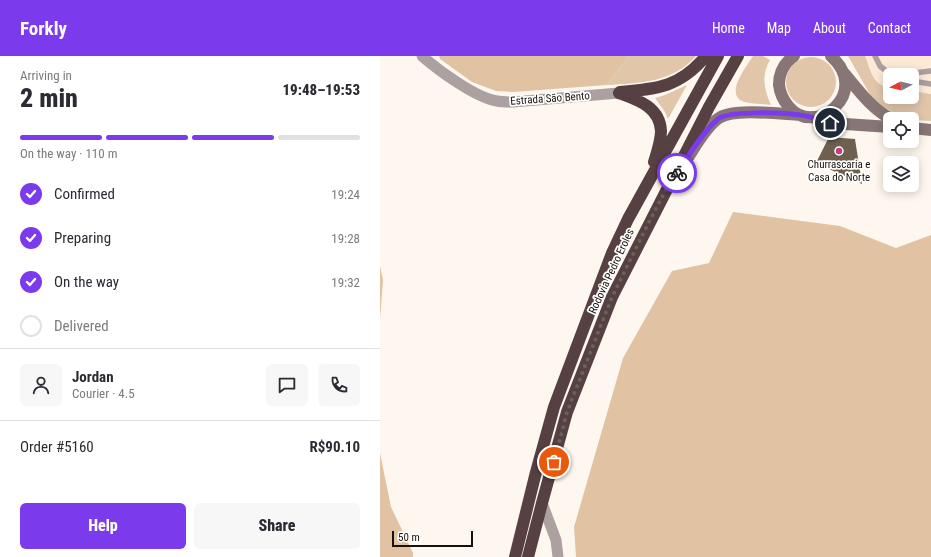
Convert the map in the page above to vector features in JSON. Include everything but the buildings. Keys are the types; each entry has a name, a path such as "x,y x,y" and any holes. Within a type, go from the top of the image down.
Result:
{"highway":[{"path":"619,93 650,89 670,84 684,77 706,56"},
{"name":"Rodovia Pedro Eroles","path":"515,557 554,407 612,253 628,219 718,56"},
{"name":"Rodovia Pedro Eroles","path":"528,557 567,412 612,297 709,107 738,56"},
{"path":"619,93 645,104 654,111 659,120 661,132 652,175"}],"street":[{"name":"Estrada São Bento","path":"422,56 436,68 472,91 496,101 513,102 619,93"},
{"path":"794,56 782,69 779,80 780,91 784,101 791,109 806,116 830,123 883,127"},
{"path":"669,184 710,126 720,118 729,114 744,112 822,116 831,111 839,103 844,94 846,83 838,62"},
{"path":"838,62 871,106 883,115"},
{"path":"919,129 931,130"},
{"path":"542,503 556,540 558,557"}],"lane":[{"path":"876,56 880,66 883,68"},
{"path":"919,72 931,71"},
{"path":"919,82 931,84"}],"shaded area":[{"path":"439,56 629,56 607,85 513,92 496,91 472,82 440,59"},
{"path":"629,56 696,56 677,72 666,77 643,82 607,85"},
{"path":"753,56 763,56 770,60 765,71 764,82 771,105 742,101 737,96 736,90 739,78"},
{"path":"848,56 931,56 931,121 919,120 919,112 904,112 896,104 919,104 919,68 883,68 883,91"},
{"path":"848,56 865,56 876,81 883,86 883,104 919,104 919,92 931,94 931,121 919,120 919,112 892,112 882,107 872,98"},
{"path":"811,57 820,59 829,64 834,73 836,82 834,91 829,100 820,105 811,107 802,105 793,100 788,91 786,82 788,73 793,64 802,59"},
{"path":"687,85 668,119 655,98"},
{"path":"733,212 840,226 896,248 931,235 931,557 576,557 574,527 623,358 672,271 709,263"},
{"path":"380,266 383,280 380,319"},
{"path":"380,453 391,507 413,553 413,557 380,557"}],"way so far":[{"path":"554,462 567,412 612,297 649,222 669,184 677,173"}],"place":[{"name":"Churrascaria e Casa do Norte","path":"839,151"}],"route":[{"path":"677,173 710,126 720,118 729,114 744,112 800,114 830,123"}]}
